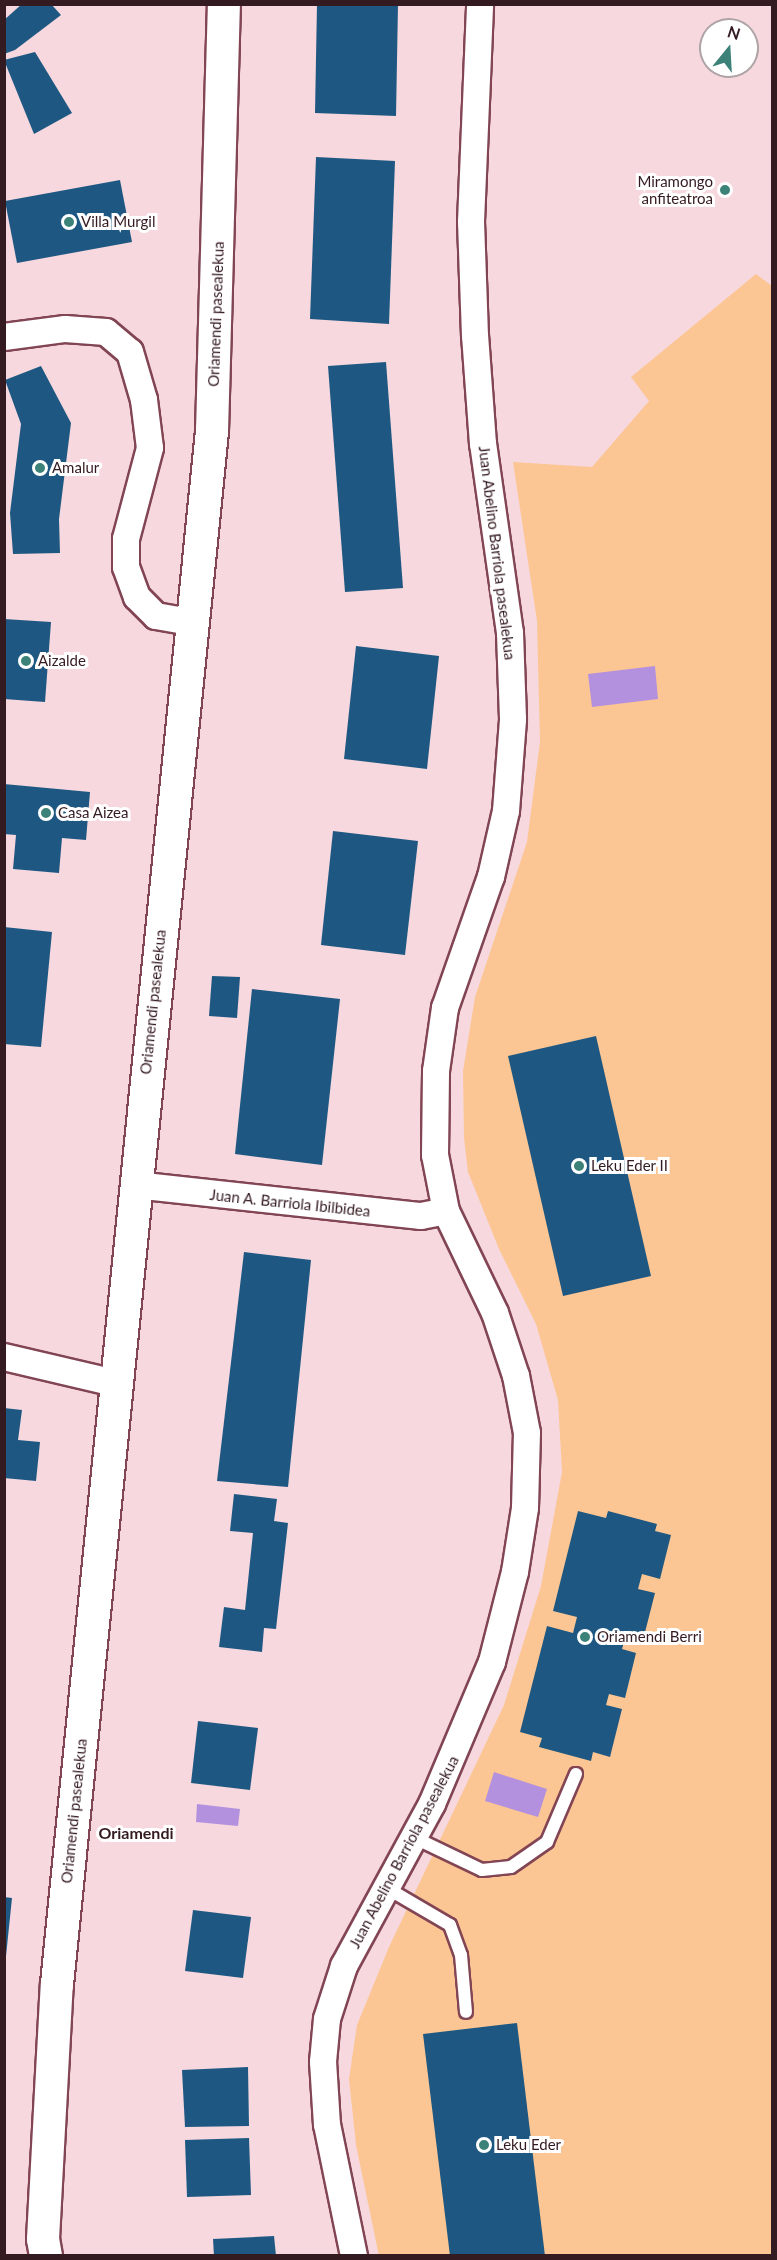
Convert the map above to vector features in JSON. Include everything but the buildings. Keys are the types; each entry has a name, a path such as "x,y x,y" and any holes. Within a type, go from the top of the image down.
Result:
{"street":[{"name":"Oriamendi pasealekua","path":"42,2250 57,1984 191,622 212,432 224,4"},
{"name":"Juan Abelino Barriola pasealekua","path":"354,2256 327,2125 323,2062 327,2019 344,1966 459,1745 492,1662 515,1572 525,1508 527,1433 516,1376 495,1313 446,1211 435,1155 436,1071 445,1008 491,877 504,822 513,719 510,633 483,444 475,336 471,222 480,4"},
{"path":"4,337 65,329 106,332 130,352 144,400 150,448 126,539 126,567 137,597 156,616 191,622"},
{"name":"Juan A. Barriola Ibilbidea","path":"135,1185 421,1216 446,1211"},
{"path":"4,1357 115,1383"}],"lane":[{"path":"413,1837 482,1870 511,1867 547,1842 576,1774"},
{"path":"385,1887 450,1925 461,1955 466,2012"}],"shaded area":[{"path":"756,274 772,286 772,2255 379,2256 356,2145 349,2079 357,2025 389,1947 504,1705 541,1586 562,1472 558,1400 536,1324 499,1249 468,1172 464,1138 463,1071 475,997 527,842 540,742 537,621 513,462 592,467 649,401 631,377"},
{"path":"655,666 658,699 592,707 588,674"},
{"path":"494,1772 547,1789 538,1817 485,1801"},
{"path":"197,1804 240,1809 238,1826 196,1822"}],"place":[{"name":"Miramongo anfiteatroa","path":"725,190"},
{"name":"Villa Murgil","path":"69,222"},
{"name":"Amalur","path":"40,468"},
{"name":"Aizalde","path":"26,661"},
{"name":"Casa Aizea","path":"46,813"},
{"name":"Leku Eder II","path":"579,1166"},
{"name":"Oriamendi Berri","path":"585,1637"},
{"name":"Leku Eder","path":"484,2145"}],"district":[{"name":"Oriamendi","path":"136,1833"}]}
